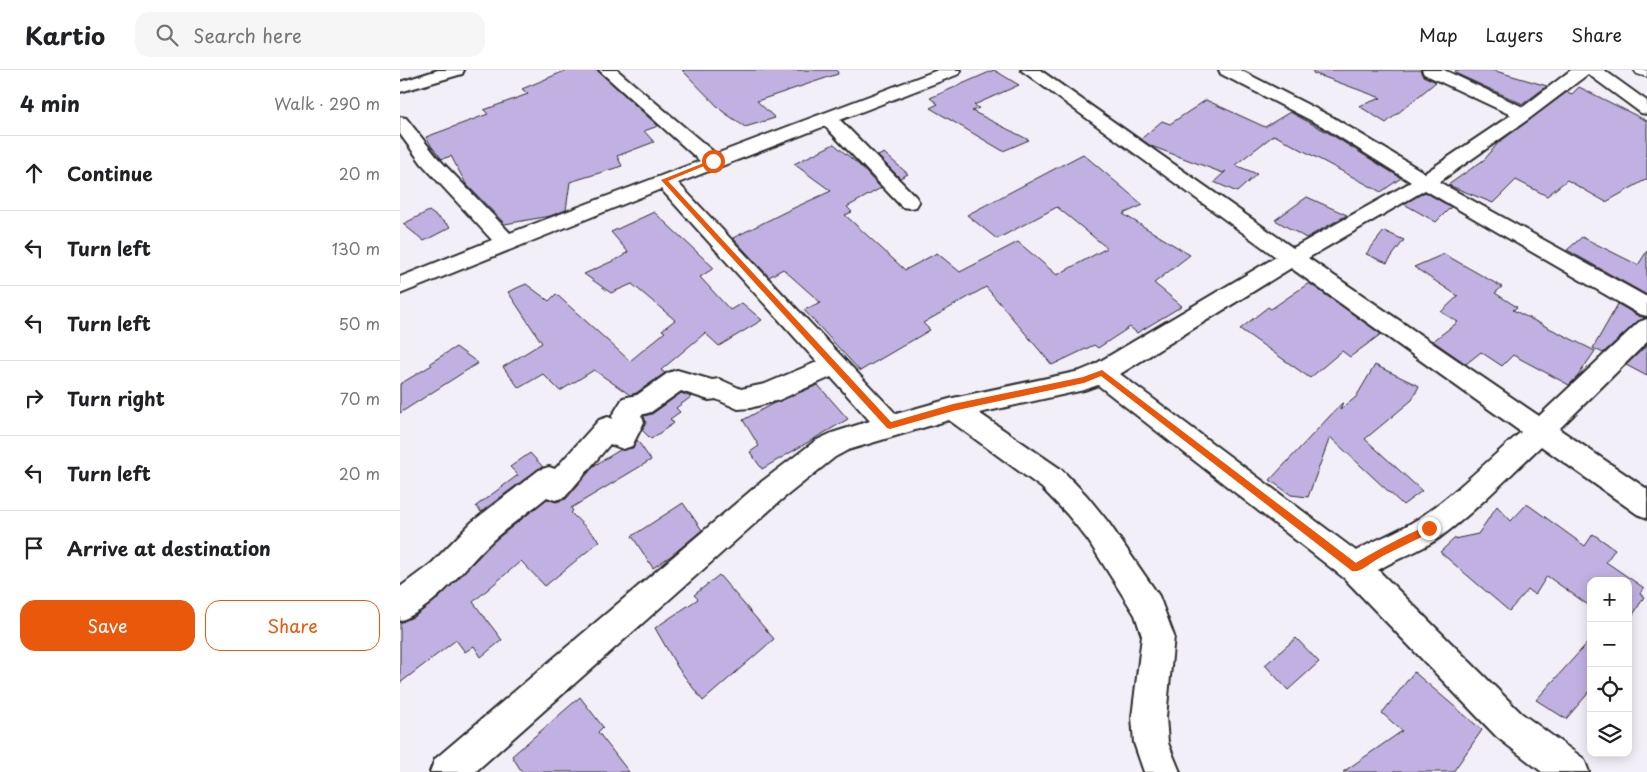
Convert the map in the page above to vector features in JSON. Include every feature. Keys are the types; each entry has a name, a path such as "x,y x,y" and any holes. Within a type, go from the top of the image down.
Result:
{"highway":[{"path":"1643,70 1647,72"}],"street":[{"path":"400,87 456,70"},
{"path":"607,70 713,161"},
{"path":"400,286 664,180 953,70"},
{"path":"1029,70 1292,258 1647,505"},
{"path":"1227,70 1328,122 1425,182 1647,308"},
{"path":"1430,70 1524,114"},
{"path":"448,772 804,465 825,449 842,441 890,425 953,408 1084,380 1102,373 1292,258 1425,182 1524,114 1582,70"},
{"path":"1593,70 1647,109"},
{"path":"828,118 909,202"},
{"path":"400,122 429,160 506,242"},
{"path":"664,180 890,425"},
{"path":"1355,568 1383,551 1406,542 1429,528 1541,430 1647,328"},
{"path":"400,606 443,573 482,531 549,479 555,488 608,428 623,438 631,422 625,416 632,405 642,405 677,380 700,385 709,390 719,389 738,399 750,398 770,393 834,365"},
{"path":"1102,373 1355,568 1509,725 1572,772"},
{"path":"953,408 1052,479 1077,504 1098,531 1148,607 1158,636 1150,717 1151,743 1162,772"}],"building":[{"path":"567,70 597,70 658,126 644,131 654,142 617,156 622,166 570,182 566,210 550,216 505,224 466,184 451,156 442,159 426,137 488,114 484,110 528,94 522,89"},
{"path":"682,70 837,70 838,74 757,101 775,118 745,127 722,111"},
{"path":"994,70 1019,85 974,105 979,108 972,111 1029,140 1003,151 930,108 938,104 930,98"},
{"path":"1313,70 1420,70 1423,76 1436,82 1386,123 1359,106 1381,98 1313,73"},
{"path":"1456,70 1492,70 1547,86 1523,104 1455,73"},
{"path":"1579,87 1647,121 1647,179 1606,202 1567,180 1547,196 1516,180 1493,203 1448,185 1485,159 1498,143 1567,92 1572,94"},
{"path":"1206,100 1265,127 1290,112 1327,132 1401,178 1381,192 1274,135 1235,165 1257,174 1237,192 1214,182 1226,171 1223,173 1151,146 1141,139 1162,121 1170,124"},
{"path":"834,144 858,164 881,188 847,207 852,212 845,215 905,270 937,253 960,272 1018,242 1057,275 1107,248 1057,207 997,239 967,215 1083,154 1143,205 1123,214 1190,255 1154,283 1182,306 1137,333 1130,327 1098,348 1094,345 1052,365 986,287 923,323 930,330 860,371 804,310 821,303 783,269 769,277 733,238 831,191 794,164"},
{"path":"884,153 908,174 900,178 878,156"},
{"path":"1425,192 1451,207 1436,222 1404,204"},
{"path":"1307,197 1347,215 1306,238 1275,220"},
{"path":"429,211 451,227 424,241 403,224"},
{"path":"654,212 714,268 700,277 730,310 742,303 762,320 719,346 705,333 661,370 665,373 630,395 594,370 560,391 543,374 519,388 503,367 542,343 508,292 526,284 549,301 556,294 630,361 665,332 662,330 675,320 632,284 611,293 584,274 624,256 628,252 611,232"},
{"path":"1384,231 1404,240 1387,263 1366,254"},
{"path":"1582,237 1638,265 1647,251 1647,295 1567,250"},
{"path":"1444,254 1502,287 1495,293 1517,307 1513,310 1595,351 1578,376 1569,385 1513,355 1502,366 1481,352 1466,364 1433,341 1458,322 1441,312 1458,296 1414,267"},
{"path":"1309,283 1381,334 1350,357 1342,351 1310,378 1240,329 1268,307 1271,309"},
{"path":"1618,304 1638,316 1646,318 1638,321 1603,353 1593,348"},
{"path":"1647,345 1647,376 1626,365"},
{"path":"456,347 478,363 400,413 400,384 432,365 430,363"},
{"path":"1375,365 1419,386 1412,400 1365,439 1422,491 1403,505 1330,437 1308,497 1291,495 1270,480 1343,402 1340,410 1356,397"},
{"path":"818,385 848,419 762,469 750,452 759,446 743,420 774,403"},
{"path":"681,393 691,397 676,408 680,412 670,419 674,423 651,439 642,430 646,423 644,416 652,414"},
{"path":"637,440 651,460 571,508 573,511 571,513 600,541 545,586 521,561 473,602 502,640 481,657 474,646 465,652 456,640 400,683 400,623 415,616 440,597 493,542 547,499 556,502 566,499 595,465 620,450 633,448"},
{"path":"530,453 543,467 481,512 476,506 518,475 510,467"},
{"path":"683,503 702,530 653,568 632,536"},
{"path":"1527,504 1585,546 1593,534 1615,549 1606,562 1628,577 1587,577 1587,604 1547,576 1535,595 1528,590 1509,611 1440,552 1454,539 1478,534 1497,506 1511,521"},
{"path":"719,575 774,639 703,701 678,668 655,628 698,599 694,595"},
{"path":"1632,580 1644,588 1640,594 1644,597 1632,616"},
{"path":"1296,638 1319,662 1288,690 1265,665"},
{"path":"1587,643 1587,695 1566,719 1536,700"},
{"path":"1414,672 1482,730 1453,772 1343,772 1402,731 1382,713"},
{"path":"580,697 603,727 598,732 629,772 522,772 512,756"}],"route":[{"path":"713,161 664,180 890,425 953,408 1084,380 1102,373 1355,568 1383,551 1406,542 1429,528"}]}
